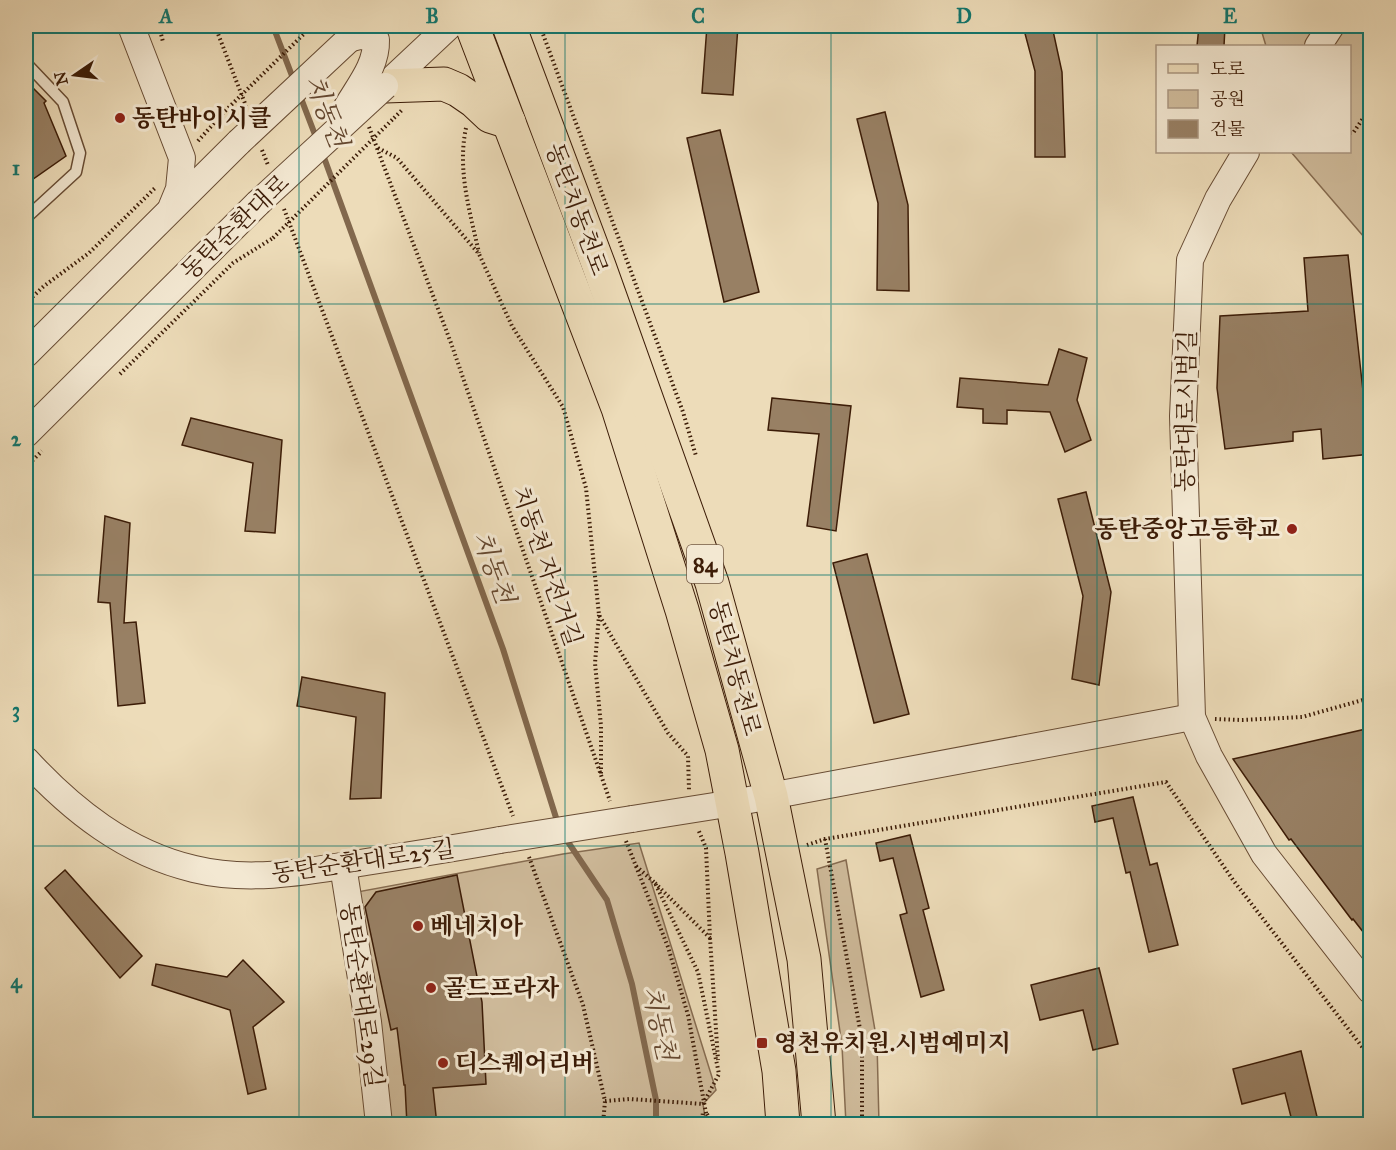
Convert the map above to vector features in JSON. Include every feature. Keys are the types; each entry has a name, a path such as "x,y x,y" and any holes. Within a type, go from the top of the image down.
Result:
{"main road":[{"name":"동탄치동천로","path":"472,26 618,408 682,610 722,750 779,1071 783,1125"},
{"name":"동탄치동천로","path":"509,26 599,267 712,583 771,796 804,959 819,1125"},
{"path":"385,86 444,84 474,101 490,116 509,122"}],"street":[{"path":"131,26 182,158 179,189 171,208"},
{"name":"동탄순환대로","path":"34,442 258,202 449,26"},
{"path":"1319,45 1331,26"},
{"path":"26,354 171,208 241,146 358,30 361,35 370,36 376,40 376,50 367,74 350,99 335,132"},
{"path":"182,158 241,146"},
{"name":"동탄대로시범길","path":"1245,153 1218,199 1190,260 1183,416 1192,717 1209,756 1264,854 1371,990"},
{"name":"동탄순환대로25길","path":"26,760 69,803 112,836 166,860 195,869 244,876 273,875 343,866 690,810 1192,717"},
{"name":"동탄순환대로29길","path":"343,866 368,1022 379,1125"}],"lane":[{"path":"26,63 63,102 80,153 76,172 26,218"}],"path":[{"path":"215,26 246,107"},
{"path":"26,303 44,286 89,253 159,184 225,111 312,26"},
{"path":"1351,133 1366,114 1370,38 1362,26"},
{"path":"117,377 233,263 273,238 394,118"},
{"name":"치동천 자전거길","path":"369,125 451,343 601,778 623,821 635,865 668,947 688,1016 703,1104"},
{"path":"467,126 462,147 462,170 479,254 512,326 563,407 586,488 599,615 595,663 601,726 601,778"},
{"path":"241,146 271,174"},
{"path":"377,147 397,158 479,254"},
{"path":"284,207 514,819"},
{"path":"26,467 34,442"},
{"path":"599,615 668,733 688,756 690,810 706,848 719,1074 703,1104 702,1125"},
{"path":"1192,717 1233,720 1302,717 1371,698"},
{"path":"805,845 825,839 1166,782 1233,880 1371,1057"},
{"path":"825,839 862,1040 862,1125"},
{"path":"527,852 583,1005 605,1101 603,1125"},
{"path":"635,865 710,938"},
{"path":"655,883 698,972 719,1074"},
{"path":"605,1101 703,1104"},
{"path":"703,1104 710,1125"}],"green space":[{"path":"1260,26 1370,26 1370,244 1292,153 1351,153 1351,45 1266,45"},
{"path":"639,843 716,1090 703,1104 706,1124 383,1124 357,892 563,854"},
{"path":"846,860 877,1042 879,1124 846,1124 842,1046 817,869"}],"building":[{"path":"707,26 738,26 733,95 702,93"},
{"path":"1023,26 1052,26 1062,72 1065,157 1035,157 1035,71"},
{"path":"1199,26 1225,26 1224,45 1197,45"},
{"path":"26,81 46,101 44,103 66,156 26,184"},
{"path":"885,112 908,205 909,291 877,290 878,203 857,119"},
{"path":"720,130 759,292 724,302 687,138"},
{"path":"1348,255 1364,400 1371,399 1371,454 1323,459 1321,429 1293,432 1293,441 1225,449 1217,388 1220,316 1308,311 1304,258"},
{"path":"1059,349 1087,358 1077,400 1091,440 1065,452 1050,412 1007,410 1007,424 983,423 983,409 957,407 960,378 1048,385"},
{"path":"772,398 851,406 836,531 807,526 819,434 768,430"},
{"path":"191,418 282,440 275,533 245,531 253,463 182,445"},
{"path":"1086,492 1111,592 1099,685 1072,679 1083,596 1058,499"},
{"path":"105,516 130,523 124,623 136,622 145,703 118,706 110,603 98,602"},
{"path":"867,554 909,714 874,723 833,563"},
{"path":"302,677 385,693 381,798 350,799 356,717 297,706"},
{"path":"1366,729 1371,754 1371,942 1291,839 1289,840 1233,759"},
{"path":"1133,797 1150,865 1157,863 1178,945 1149,952 1130,872 1126,873 1113,818 1095,822 1092,806"},
{"path":"910,835 929,908 923,910 944,990 921,997 900,915 907,913 893,858 880,861 876,843"},
{"path":"65,870 142,956 120,978 45,888"},
{"path":"457,875 482,1002 486,1084 433,1088 437,1125 407,1125 405,1085 397,1028 391,1030 365,907 376,892"},
{"path":"243,960 284,1002 253,1027 266,1089 248,1094 230,1010 152,985 156,964 227,977"},
{"path":"1099,968 1118,1044 1093,1050 1083,1010 1040,1020 1031,985"},
{"path":"1301,1051 1319,1125 1293,1125 1285,1093 1242,1104 1233,1069"}],"waterway":[{"name":"치동천","path":"273,26 294,81"},
{"name":"치동천","path":"299,93 317,140"},
{"name":"치동천","path":"322,152 503,649 558,824"},
{"name":"치동천","path":"564,836 607,900 632,984 656,1100 656,1124"}],"place":[{"name":"동탄바이시클","path":"120,118"},
{"name":"동탄중앙고등학교","path":"1292,529"},
{"name":"베네치아","path":"418,926"},
{"name":"골드프라자","path":"431,988"},
{"name":"영천유치원.시범예미지","path":"762,1043"},
{"name":"디스퀘어리버","path":"443,1063"}]}
